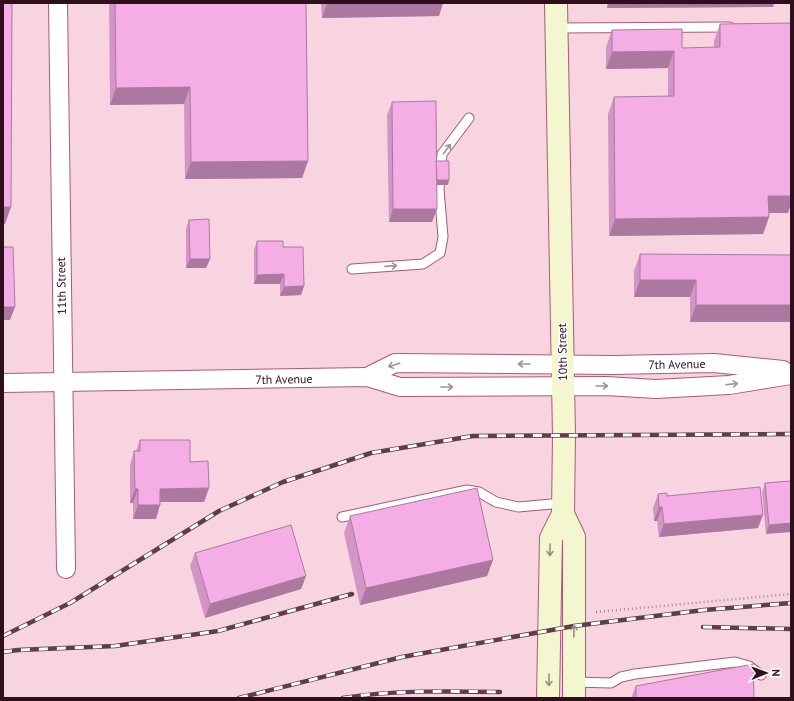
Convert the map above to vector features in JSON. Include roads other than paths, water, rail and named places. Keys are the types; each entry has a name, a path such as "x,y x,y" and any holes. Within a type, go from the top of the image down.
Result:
{"street":[{"name":"11th Street","path":"58,3 66,569"},
{"name":"10th Street","path":"556,3 563,364 563,508 574,537 574,690"},
{"name":"7th Avenue","path":"367,377 395,363 614,365 714,363 791,370"},
{"name":"7th Avenue","path":"3,382 367,377 400,387 606,386 656,389 729,385 791,375"},
{"path":"548,698 551,538 563,508"}],"lane":[{"path":"557,28 736,27"},
{"path":"352,268 423,264 440,253 442,237 440,189 442,154 469,118"},
{"path":"342,517 466,490 478,492 496,502 518,508 563,508"},
{"path":"574,690 610,683 621,677 635,674 734,662 749,666 761,675"}],"railway":[{"path":"3,636 70,603 219,511 283,482 371,453 473,436 791,434"},
{"path":"3,652 115,646 218,631 352,594"},
{"path":"239,698 402,657 574,626 704,610 791,603"},
{"path":"703,627 791,629"},
{"path":"343,698 401,692 500,692"}]}
